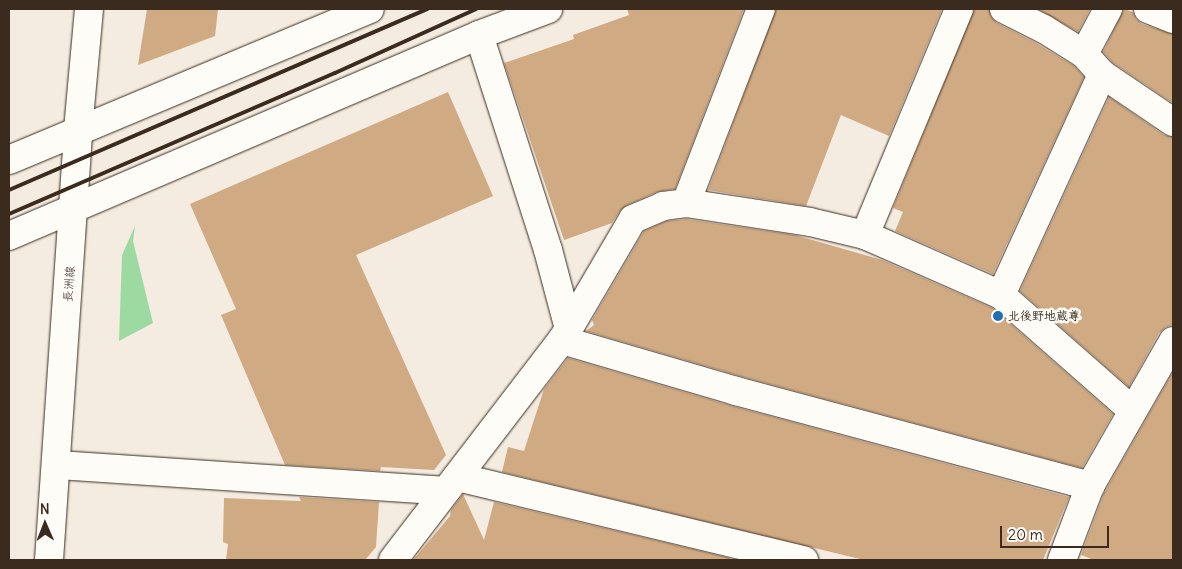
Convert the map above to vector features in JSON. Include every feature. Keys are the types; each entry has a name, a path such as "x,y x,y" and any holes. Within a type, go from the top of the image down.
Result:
{"street":[{"name":"長洲線","path":"49,560 57,465 78,130 89,9"},
{"path":"9,160 370,9"},
{"path":"9,236 74,210 479,35 548,9"},
{"path":"686,203 760,9"},
{"path":"865,235 959,9"},
{"path":"1004,9 1044,28 1084,54 1102,74 1173,122"},
{"path":"1084,54 1108,9"},
{"path":"1148,9 1173,19"},
{"path":"479,35 548,250 565,335"},
{"path":"1001,295 1102,74"},
{"path":"393,560 565,335 633,218 663,206 686,203 810,222 865,235 1001,295 1132,410"},
{"path":"565,335 736,391 1090,486"},
{"path":"1062,560 1090,486 1173,341"},
{"path":"57,465 450,484 804,560"}],"green space":[{"path":"135,226 133,241 153,323 119,341 122,255"}],"building":[{"path":"147,9 218,9 215,36 138,65"},
{"path":"627,9 744,9 675,189 657,192 627,205 620,211 612,223 564,240 504,63 574,39 573,35 629,15"},
{"path":"776,9 942,9 889,136 841,115 806,206 708,190"},
{"path":"974,9 989,9 991,17 997,23 1036,43 1074,66 1084,77 993,274 895,231 903,212 893,208"},
{"path":"1038,9 1090,9 1078,32"},
{"path":"1124,9 1133,12 1136,19 1142,24 1173,34 1173,103 1112,62 1103,52"},
{"path":"448,92 493,196 356,255 446,455 434,470 381,467 380,471 285,465 221,315 236,309 190,204"},
{"path":"1109,97 1164,135 1173,137 1173,325 1166,327 1159,333 1129,387 1020,291"},
{"path":"686,219 795,235 882,260 992,308 1113,414 1082,468 740,376 586,331 594,325 592,320 644,231 667,221"},
{"path":"568,358 732,406 1069,497 1043,560 864,560 502,472 508,447 524,451 544,389"},
{"path":"1173,372 1173,560 1094,560 1081,555 1104,493"},
{"path":"463,494 484,540 494,502 730,558 729,560 413,560 450,516 451,510"},
{"path":"299,497 379,502 376,547 365,560 226,560 228,544 223,542 224,498 301,501"}],"railway":[{"path":"9,190 427,9"},
{"path":"9,214 335,73 476,9"}],"place":[{"name":"北後野地蔵尊","path":"998,316"}]}
